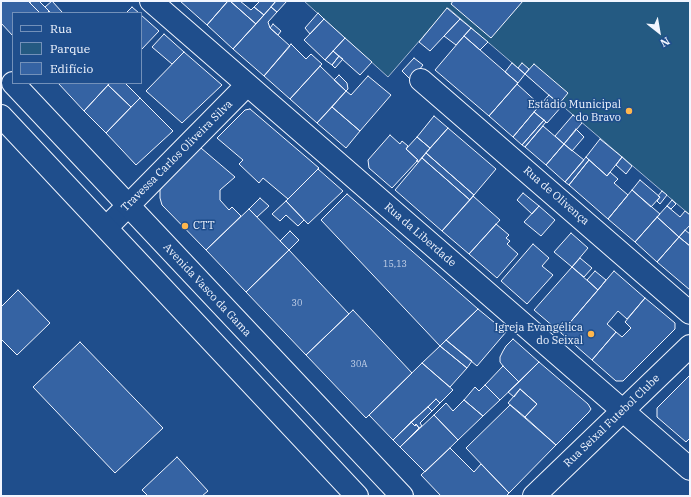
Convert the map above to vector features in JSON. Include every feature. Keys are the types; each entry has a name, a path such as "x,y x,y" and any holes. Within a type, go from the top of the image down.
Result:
{"street":[{"name":"Rua da Liberdade","path":"151,1 690,469"},
{"name":"Avenida Vasco da Gama","path":"1,70 12,82"},
{"name":"Rua de Olivença","path":"421,80 690,313"},
{"name":"Avenida Vasco da Gama","path":"14,84 402,496"},
{"name":"Travessa Carlos Oliveira Silva","path":"107,227 248,85"},
{"path":"1,116 107,227 357,496"},
{"name":"Rua Seixal Futebol Clube","path":"534,496 690,346"}],"green space":[{"name":"Estádio Municipal do Bravo","path":"304,1 690,1 690,215 448,8 388,77"}],"building":[{"path":"1,1 28,1 39,12 12,12 12,35 1,23"},
{"path":"31,1 39,1 49,11 39,12 30,3"},
{"path":"52,1 62,12 50,12 45,7"},
{"path":"180,1 225,1 227,2 207,25"},
{"path":"228,1 230,1 256,24 233,49 207,25"},
{"path":"230,1 240,1 251,10 254,7 264,15 256,24"},
{"path":"260,1 276,1 264,15 254,7"},
{"path":"276,1 287,1 277,12 271,7"},
{"path":"453,1 523,1 491,38 451,4"},
{"path":"132,7 138,12 127,12"},
{"path":"271,7 277,12 268,22 270,28 290,46 264,76 233,49"},
{"path":"447,8 460,19 430,51 419,42"},
{"path":"318,13 324,19 310,34 305,28"},
{"path":"142,16 159,31 142,49"},
{"path":"324,19 345,38 325,60 304,40"},
{"path":"460,19 471,28 456,45 444,36"},
{"path":"273,24 281,31 278,35 270,28"},
{"path":"471,28 488,42 480,50 464,36"},
{"path":"164,34 184,52 172,64 152,47"},
{"path":"464,36 518,83 489,116 435,70"},
{"path":"345,38 372,62 360,75 333,51"},
{"path":"291,44 306,59 311,54 322,64 290,99 264,76"},
{"path":"333,51 339,56 332,65 325,60"},
{"path":"184,52 222,85 182,123 146,91"},
{"path":"339,56 343,59 335,68 332,65"},
{"path":"414,58 423,65 411,80 402,71"},
{"path":"512,63 525,74 518,83 505,72"},
{"path":"522,63 529,69 525,74 518,68"},
{"path":"534,64 568,93 559,104 525,74"},
{"path":"320,66 346,91 317,123 290,99"},
{"path":"339,75 347,83 348,89 346,91 334,80"},
{"path":"368,76 391,95 360,131 332,107 346,91 351,95"},
{"path":"59,84 109,84 84,111"},
{"path":"126,84 140,98 131,107 108,85"},
{"path":"517,84 540,105 513,137 489,116"},
{"path":"108,85 131,107 106,133 84,111"},
{"path":"549,95 562,106 547,123 534,112"},
{"path":"140,98 173,131 136,165 106,133"},
{"path":"332,107 360,131 346,148 317,123"},
{"path":"250,109 319,168 288,199 263,178 259,183 239,164 243,160 217,138 245,110"},
{"path":"534,112 544,120 522,145 513,137"},
{"path":"573,115 582,123 564,144 555,136"},
{"path":"434,116 448,128 430,148 417,137"},
{"path":"544,120 546,122 525,147 522,145"},
{"path":"543,126 564,144 546,165 525,147"},
{"path":"448,128 496,169 474,195 426,153"},
{"path":"576,129 584,137 572,151 564,144"},
{"path":"390,135 400,144 402,141 408,146 406,149 418,160 392,188 369,168 368,160"},
{"path":"417,137 430,148 418,162 416,161 418,160 406,149"},
{"path":"600,139 622,157 607,176 586,157"},
{"path":"564,144 584,160 565,182 546,165"},
{"path":"201,148 235,177 220,190 220,200 229,210 232,207 241,216 206,250 162,205 160,198 160,190 164,184"},
{"path":"426,153 474,195 470,200 422,158"},
{"path":"586,157 589,160 569,185 565,182"},
{"path":"622,157 632,166 626,174 616,165"},
{"path":"422,158 470,200 442,231 395,190"},
{"path":"589,160 607,176 610,172 618,179 614,183 628,195 608,219 569,185"},
{"path":"318,169 343,191 308,224 286,201"},
{"path":"640,180 660,197 651,207 632,190"},
{"path":"632,190 660,214 635,242 608,219"},
{"path":"662,191 667,195 660,204 657,201 660,197 658,196"},
{"path":"523,193 539,206 532,214 517,200"},
{"path":"347,194 478,309 440,346 321,220"},
{"path":"473,196 500,220 469,254 442,231"},
{"path":"260,198 269,206 257,217 249,209"},
{"path":"672,200 676,204 671,209 667,206"},
{"path":"286,201 304,220 298,226 286,215 280,221 272,214"},
{"path":"539,206 555,220 541,236 524,222"},
{"path":"667,206 680,217 685,211 690,215 690,225 679,237 657,217"},
{"path":"249,209 289,250 246,292 206,250"},
{"path":"657,217 679,237 657,262 635,242"},
{"path":"496,224 509,235 506,238 510,241 507,244 518,254 497,278 469,254"},
{"path":"685,230 690,234 690,246 679,237"},
{"path":"290,231 299,240 289,250 280,241"},
{"path":"571,233 588,248 572,267 554,252"},
{"path":"679,237 690,246 690,290 657,262"},
{"path":"533,244 549,258 542,266 553,275 527,304 501,281"},
{"path":"289,250 349,314 306,355 246,292"},
{"path":"580,258 592,268 584,277 572,267"},
{"path":"572,267 598,290 561,333 534,310"},
{"path":"595,271 606,280 598,290 587,280"},
{"path":"614,271 645,298 627,319 618,311 607,324 616,332 592,360 561,333"},
{"path":"18,290 50,323 17,355 1,339 1,307"},
{"path":"645,298 675,323 675,329 623,381 616,381 592,360 616,332 622,337 631,328 625,322"},
{"path":"478,309 506,332 477,366 446,340"},
{"path":"353,310 412,373 366,418 306,355"},
{"path":"513,339 539,362 519,382 500,362 500,357 503,351"},
{"path":"446,340 472,361 467,368 440,346"},
{"path":"80,342 163,428 115,473 33,387"},
{"path":"440,346 467,368 450,387 422,363"},
{"path":"539,362 588,404 591,409 556,445 525,417 537,404 520,389 514,397 508,392"},
{"path":"422,363 453,390 440,403 436,399 393,440 369,415"},
{"path":"503,366 519,382 500,400 485,385"},
{"path":"690,375 690,438 686,442 657,417 657,408"},
{"path":"485,385 500,400 483,416 464,400 475,387 479,391"},
{"path":"520,389 537,404 525,417 508,403"},
{"path":"436,399 440,403 432,411 428,407"},
{"path":"464,400 483,416 458,440 434,415 446,403 453,411"},
{"path":"510,405 556,445 509,493 466,448"},
{"path":"428,407 432,411 420,423 422,426 419,428 416,424 415,426 411,422"},
{"path":"434,415 458,440 425,472 400,447"},
{"path":"411,422 415,426 416,424 419,428 400,447 393,440"},
{"path":"450,448 474,472 481,464 509,493 506,496 441,496 421,475"},
{"path":"177,457 208,491 202,496 148,496 142,490"}],"place":[{"name":"Estádio Municipal do Bravo","path":"629,111"},
{"name":"CTT","path":"185,226"},
{"name":"Igreja Evangélica do Seixal","path":"591,334"}]}
